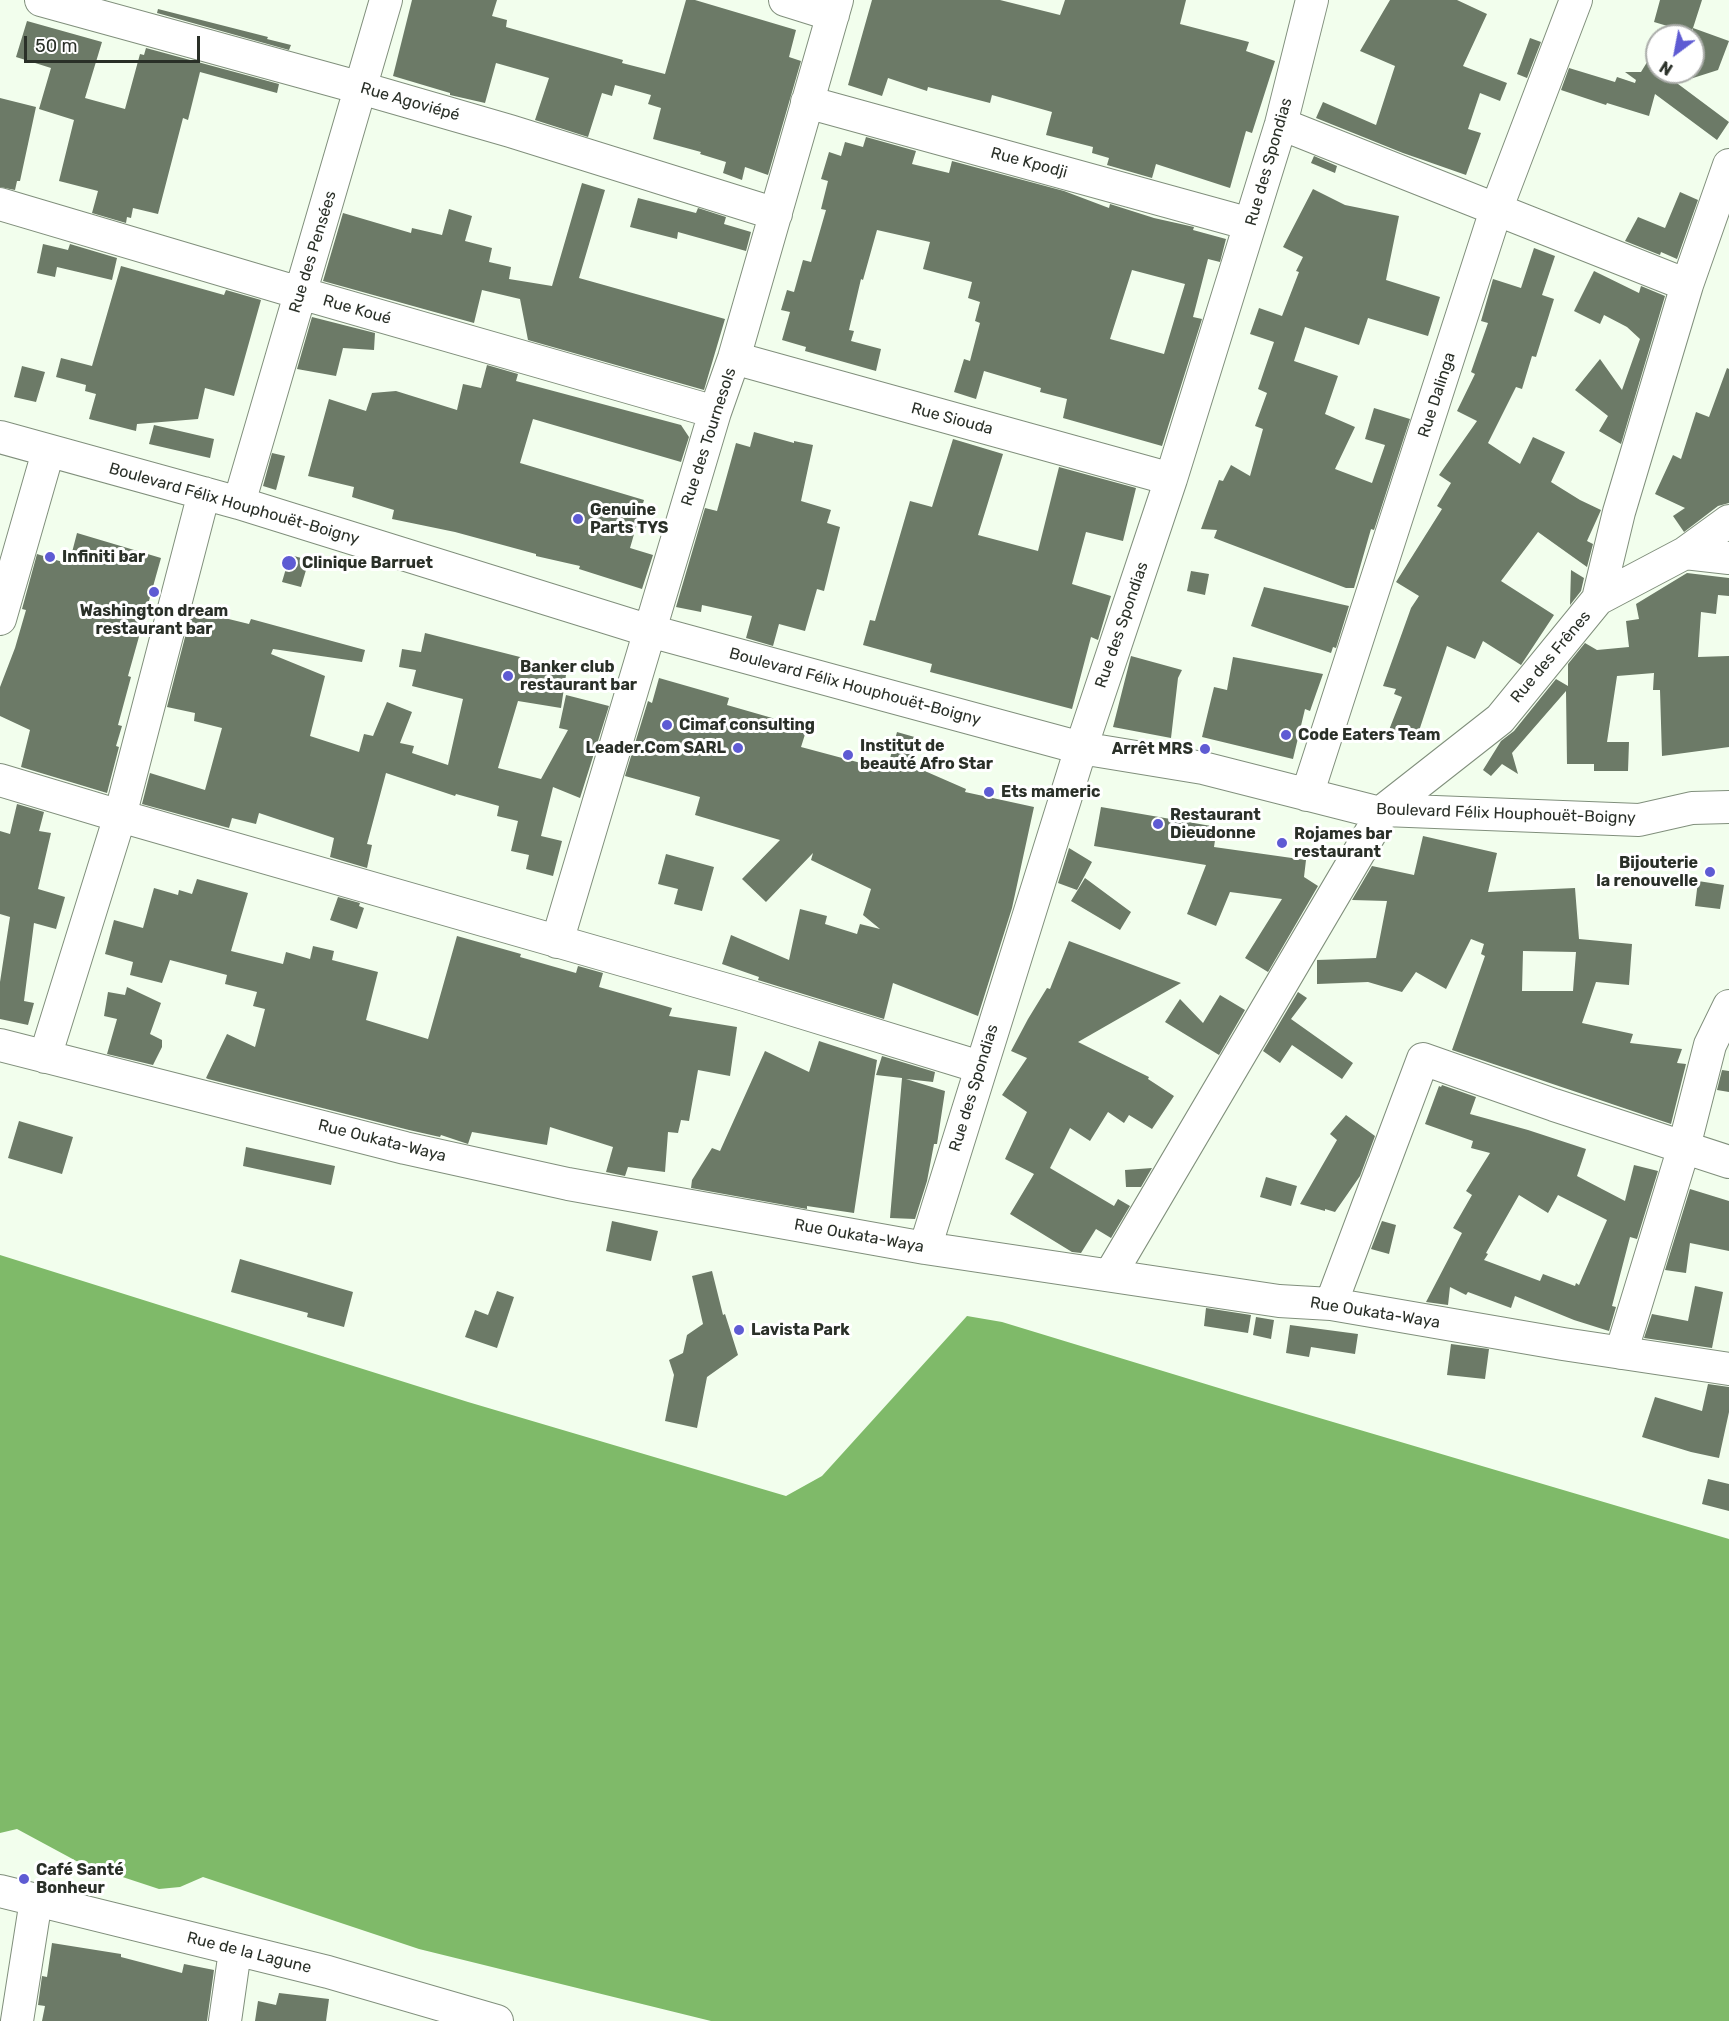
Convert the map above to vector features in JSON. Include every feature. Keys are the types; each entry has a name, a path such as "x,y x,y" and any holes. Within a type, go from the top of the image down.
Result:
{"street":[{"name":"Rue Agoviépé","path":"41,0 510,131 776,213"},
{"name":"Rue des Pensées","path":"239,503 386,0"},
{"path":"785,0 835,7"},
{"name":"Rue des Spondias","path":"925,1248 1081,748 1171,479 1281,124 1312,0"},
{"name":"Rue Dalinga","path":"1307,795 1496,210 1576,0"},
{"name":"Rue des Tournesols","path":"557,942 715,412 734,358 835,7"},
{"name":"Rue Kpodji","path":"807,102 1250,224"},
{"path":"1281,124 1687,285"},
{"path":"1598,599 1619,512 1687,285 1719,223 1729,165"},
{"name":"Rue Koué","path":"0,204 715,412"},
{"name":"Rue Siouda","path":"734,358 1171,479"},
{"name":"Boulevard Félix Houphouët-Boigny","path":"0,437 239,503 650,631 1081,748 1203,768 1380,813 1384,810 1639,820 1692,808 1729,807"},
{"path":"0,619 48,452"},
{"path":"45,1057 120,816 204,493"},
{"name":"Rue des Frênes","path":"1384,810 1500,719 1598,599 1685,554 1729,521"},
{"path":"1685,554 1729,558"},
{"path":"0,780 745,995 980,1066"},
{"path":"1110,1275 1384,810"},
{"path":"1621,1353 1684,1147 1720,1047 1729,1006"},
{"name":"Rue Oukata-Waya","path":"0,1045 405,1148 568,1184 925,1248 1279,1301 1331,1304 1729,1369"},
{"path":"1331,1304 1423,1059 1554,1105 1729,1162"},
{"name":"Rue de la Lagune","path":"0,1891 235,1951 328,1972 407,2008 497,2021"},
{"path":"17,2021 36,1900"},
{"path":"225,2021 235,1951"}],"shaded area":[{"path":"0,1255 468,1402 786,1496 822,1476 967,1316 1002,1322 1729,1539 1729,2021 711,2021 419,1949 203,1877 180,1887 159,1889 80,1863 17,1829 0,1833"}],"building":[{"path":"412,0 497,0 492,16 507,20 506,27 665,74 686,0 695,0 796,30 789,57 801,61 768,175 745,167 742,180 723,173 726,162 700,154 701,152 653,139 661,108 648,104 651,95 615,85 612,96 602,93 588,137 535,120 549,78 496,63 485,103 450,95 450,93 393,76"},
{"path":"872,0 1000,0 1060,15 1065,0 1186,0 1180,24 1249,42 1246,51 1275,61 1252,133 1246,131 1230,188 1156,164 1152,178 1107,165 1109,158 1092,153 1093,147 1046,135 1052,112 992,95 990,103 928,87 927,91 888,78 882,96 848,85"},
{"path":"1390,0 1457,0 1487,14 1463,66 1507,83 1500,101 1480,93 1468,129 1481,133 1466,175 1403,153 1316,118 1323,102 1376,125 1395,66 1360,51"},
{"path":"1660,0 1702,0 1694,24 1654,22"},
{"path":"158,9 291,45 289,50 157,13"},
{"path":"27,21 102,42 85,98 125,109 140,54 144,55 146,48 279,84 277,93 200,72 188,120 183,118 158,214 133,208 131,218 127,217 126,223 92,213 98,191 59,181 74,120 39,109 51,68 16,57"},
{"path":"1705,32 1729,41 1718,70 1705,74"},
{"path":"1530,38 1541,42 1527,78 1517,74"},
{"path":"1645,66 1645,84 1678,84 1729,122 1717,140 1655,94 1649,116 1561,90 1569,68 1615,82 1617,77 1635,83 1636,80 1625,72 1641,72"},
{"path":"0,98 36,107 20,181 17,181 15,190 0,187"},
{"path":"866,137 916,151 912,164 949,173 952,161 1064,191 1109,208 1110,204 1154,218 1194,227 1193,230 1226,239 1220,262 1208,259 1193,317 1202,319 1162,446 1063,418 1067,399 1040,392 1041,388 984,371 976,399 954,392 964,359 970,361 980,323 975,321 980,302 968,298 972,282 923,269 930,242 877,230 863,280 861,279 849,330 854,331 851,341 881,349 876,371 805,351 806,347 782,340 790,312 781,310 787,290 794,292 803,260 811,262 826,210 821,209 828,181 821,179 829,152 841,156 845,142 863,147","holes":["1132,270 1185,284 1164,354 1110,339"]},
{"path":"1314,156 1337,166 1335,173 1311,163"},
{"path":"582,183 605,190 579,278 725,319 704,390 528,340 520,299 482,290 474,323 323,281 343,213 411,233 412,228 442,235 449,209 472,216 465,241 492,248 489,262 511,267 509,279 552,286"},
{"path":"1313,189 1345,205 1399,216 1386,280 1440,297 1428,336 1368,318 1359,345 1305,327 1294,361 1338,376 1325,414 1355,427 1335,469 1372,483 1385,445 1365,439 1374,408 1410,419 1374,530 1371,529 1354,588 1346,588 1214,538 1217,530 1201,529 1219,480 1223,481 1231,465 1250,476 1263,429 1255,426 1267,393 1258,389 1274,342 1250,334 1259,308 1282,316 1299,272 1296,271 1303,257 1283,247"},
{"path":"1680,192 1698,200 1677,259 1625,241 1638,217 1665,228"},
{"path":"638,198 696,213 698,208 726,217 724,224 751,232 746,251 678,232 677,239 630,227"},
{"path":"43,244 68,250 70,244 117,258 112,280 57,267 55,277 37,273"},
{"path":"1534,248 1555,256 1542,295 1554,299 1536,357 1532,356 1522,389 1516,387 1488,443 1520,464 1533,437 1565,452 1551,482 1601,510 1587,541 1593,544 1587,567 1538,532 1501,581 1554,615 1521,665 1483,641 1475,659 1447,646 1416,740 1389,730 1402,697 1394,694 1396,689 1383,686 1411,608 1419,596 1396,582 1442,509 1437,506 1451,483 1439,475 1477,421 1457,411 1475,374 1471,372 1488,323 1481,321 1493,279 1521,288"},
{"path":"121,266 224,295 226,290 261,300 234,396 205,388 198,419 137,424 136,431 89,419 96,394 85,391 86,385 56,377 61,358 92,366"},
{"path":"1594,271 1639,293 1641,286 1665,296 1621,444 1599,431 1608,416 1575,390 1600,359 1622,390 1640,339 1627,327 1604,315 1600,324 1574,311"},
{"path":"312,317 375,333 374,350 343,348 336,376 297,369"},
{"path":"487,365 518,374 516,381 681,425 689,437 681,462 533,419 520,463 644,500 630,548 653,555 642,589 579,569 580,566 536,556 536,554 455,532 392,519 394,510 352,497 354,487 308,476 329,399 366,411 372,393 396,391 457,410 463,384 481,388"},
{"path":"22,366 45,372 36,402 14,397"},
{"path":"1727,368 1729,369 1729,503 1718,506 1684,532 1673,516 1685,508 1655,494 1673,455 1681,459 1696,412 1709,417"},
{"path":"154,425 214,439 210,458 149,444"},
{"path":"754,432 794,443 794,441 813,445 801,501 831,510 827,523 840,527 824,591 817,589 805,631 779,624 773,646 746,638 752,616 702,605 701,612 676,607 705,508 717,511 736,443 750,447"},
{"path":"953,439 1003,454 978,535 1038,551 1059,467 1136,488 1123,541 1086,532 1072,584 1111,596 1098,640 1091,637 1072,709 930,672 932,664 863,645 870,620 875,621 910,501 932,507"},
{"path":"272,453 285,456 276,490 263,486"},
{"path":"77,533 161,558 128,676 131,677 118,725 122,726 116,746 119,747 107,793 21,767 30,730 0,716 0,687 26,610 22,609 37,554 69,564"},
{"path":"290,555 309,560 301,587 282,582"},
{"path":"1571,570 1584,578 1581,591 1570,605"},
{"path":"1191,571 1209,574 1205,595 1187,591"},
{"path":"1687,573 1729,578 1729,596 1718,595 1716,614 1701,612 1698,657 1729,656 1729,747 1662,756 1660,690 1653,690 1654,673 1617,676 1607,742 1629,742 1628,771 1594,771 1594,764 1567,764 1566,691 1512,753 1518,774 1502,764 1491,776 1483,770 1501,741 1514,731 1556,679 1568,686 1568,664 1585,643 1597,650 1629,647 1626,621 1639,619 1636,604"},
{"path":"1264,587 1349,606 1336,648 1333,647 1331,653 1251,626"},
{"path":"192,610 249,624 251,619 365,650 362,662 273,649 271,654 325,676 310,736 359,752 364,734 373,736 387,702 412,712 400,743 414,746 412,753 448,765 463,699 412,686 416,670 399,667 402,649 421,652 425,633 524,658 522,668 566,675 561,708 518,701 498,768 541,779 568,730 559,728 566,695 609,706 580,798 553,787 541,836 562,841 553,876 526,869 529,855 511,851 518,821 497,816 499,806 456,794 455,796 386,773 367,844 372,845 367,868 330,857 334,838 259,813 256,824 232,818 229,828 142,804 150,773 205,790 222,728 194,721 195,713 167,707"},
{"path":"1131,656 1182,670 1178,678 1171,738 1113,727"},
{"path":"1233,657 1323,674 1310,711 1305,709 1293,759 1202,737 1214,687 1227,690"},
{"path":"659,678 729,698 727,705 807,728 801,747 887,770 897,732 918,738 911,765 966,789 965,792 1034,807 1012,908 978,1016 893,983 884,1019 758,980 759,977 722,964 731,935 789,960 800,909 827,916 825,924 857,934 860,924 880,929 863,915 871,889 811,860 813,853 766,902 742,879 780,840 695,815 700,797 625,776 648,701 652,703"},
{"path":"17,804 44,812 39,831 51,833 38,889 65,897 56,929 34,923 24,1001 34,1003 28,1025 0,1019 0,982 10,917 0,914 0,831 10,834"},
{"path":"1101,807 1217,827 1214,847 1306,860 1304,877 1318,886 1268,972 1245,958 1282,899 1230,892 1216,926 1187,914 1206,865 1094,846"},
{"path":"1423,836 1497,853 1488,892 1575,888 1579,939 1632,944 1629,985 1596,982 1582,1023 1633,1034 1630,1043 1682,1049 1677,1063 1686,1064 1671,1124 1452,1050 1485,956 1481,954 1484,944 1471,939 1446,989 1416,972 1402,992 1368,982 1317,984 1317,960 1376,958 1387,901 1352,900 1372,866 1414,875","holes":["1523,951 1576,952 1573,991 1522,991"]},
{"path":"1069,848 1092,862 1077,890 1058,883"},
{"path":"666,854 714,867 702,911 674,904 678,889 658,884"},
{"path":"1085,878 1131,912 1120,930 1071,901"},
{"path":"197,879 248,893 231,951 283,964 286,952 310,959 313,946 334,951 332,960 378,972 366,1020 428,1039 457,936 521,954 520,957 576,973 578,966 603,973 599,987 672,1008 669,1016 737,1027 730,1076 698,1070 689,1121 681,1120 678,1133 668,1132 665,1172 628,1167 625,1176 606,1172 613,1147 550,1127 547,1145 472,1132 468,1144 441,1135 440,1137 409,1130 208,1079 206,1078 227,1034 255,1047 265,1009 253,1006 257,992 225,984 227,975 170,960 162,983 130,975 133,962 105,954 114,920 143,928 154,888 178,895 179,890 192,894"},
{"path":"1698,881 1724,885 1720,909 1695,906"},
{"path":"338,897 360,903 359,906 364,908 357,929 330,920"},
{"path":"1069,941 1181,983 1078,1042 1149,1077 1148,1079 1174,1096 1152,1129 1129,1115 1124,1123 1108,1112 1090,1141 1070,1128 1050,1168 1114,1206 1118,1199 1130,1206 1111,1238 1096,1229 1081,1253 1072,1252 1010,1214 1034,1174 1005,1159 1027,1112 1002,1095 1027,1058 1011,1051 1047,988 1050,989"},
{"path":"127,987 161,1003 150,1034 162,1040 162,1047 153,1065 107,1054 117,1019 104,1016 108,992 125,995"},
{"path":"1298,992 1307,998 1291,1019 1353,1063 1342,1079 1292,1045 1280,1063 1263,1051"},
{"path":"1220,995 1245,1010 1219,1055 1165,1022 1180,999 1203,1023"},
{"path":"819,1041 877,1060 854,1213 807,1206 807,1209 691,1188 692,1180 712,1148 720,1151 765,1051 809,1072"},
{"path":"882,1056 935,1072 933,1082 906,1079 945,1091 937,1144 934,1144 927,1181 915,1219 890,1218 902,1078 876,1075"},
{"path":"1722,1070 1729,1071 1729,1092 1717,1090"},
{"path":"1442,1085 1476,1097 1470,1114 1586,1149 1577,1176 1625,1201 1634,1165 1658,1171 1637,1239 1630,1237 1612,1306 1616,1307 1609,1331 1574,1320 1515,1296 1511,1308 1468,1292 1466,1295 1450,1287 1448,1305 1426,1302 1462,1233 1453,1228 1472,1195 1466,1191 1490,1153 1471,1148 1473,1141 1425,1124 1439,1086","holes":["1519,1195 1548,1213 1558,1195 1607,1220 1579,1285 1576,1283 1575,1286 1543,1274 1540,1281 1484,1260"]},
{"path":"1346,1115 1375,1136 1360,1176 1335,1212 1300,1204 1337,1140 1330,1134"},
{"path":"19,1121 73,1137 62,1174 8,1158"},
{"path":"246,1147 335,1166 331,1185 243,1166"},
{"path":"1152,1168 1141,1187 1126,1187 1125,1170"},
{"path":"1266,1177 1297,1186 1291,1206 1260,1197"},
{"path":"1690,1189 1729,1201 1729,1251 1690,1243 1686,1273 1665,1270"},
{"path":"612,1221 658,1231 651,1261 606,1251"},
{"path":"1382,1221 1396,1225 1389,1254 1371,1249"},
{"path":"240,1259 353,1292 344,1327 307,1317 308,1313 231,1292"},
{"path":"712,1271 723,1315 725,1314 738,1355 707,1377 697,1428 665,1421 674,1375 669,1360 683,1353 687,1335 703,1324 692,1276"},
{"path":"1695,1286 1723,1292 1712,1348 1644,1338 1652,1314 1688,1321"},
{"path":"497,1291 514,1297 497,1348 465,1337 475,1310 488,1315"},
{"path":"1206,1308 1251,1315 1248,1333 1204,1326"},
{"path":"1256,1317 1274,1320 1271,1339 1253,1335"},
{"path":"1290,1325 1358,1334 1355,1354 1311,1347 1309,1357 1286,1353"},
{"path":"1451,1344 1489,1349 1485,1379 1447,1375"},
{"path":"1708,1384 1729,1387 1729,1412 1719,1458 1642,1437 1655,1397 1702,1411"},
{"path":"1708,1479 1729,1484 1729,1511 1702,1504"},
{"path":"52,1943 121,1954 121,1957 182,1973 184,1964 214,1970 207,2021 42,2021 45,2006 38,2005 42,1976 47,1977"},
{"path":"279,1993 329,1999 326,2021 255,2021 258,2001 276,2005"}],"place":[{"name":"Genuine Parts TYS","path":"578,519"},
{"name":"Infiniti bar","path":"50,557"},
{"name":"Clinique Barruet","path":"289,563"},
{"name":"Washington dream restaurant bar","path":"154,592"},
{"name":"Banker club restaurant bar","path":"508,676"},
{"name":"Cimaf consulting","path":"667,725"},
{"name":"Code Eaters Team","path":"1286,735"},
{"name":"Leader.Com SARL","path":"738,748"},
{"name":"Arrêt MRS","path":"1205,749"},
{"name":"Institut de beauté Afro Star","path":"848,755"},
{"name":"Ets mameric","path":"989,792"},
{"name":"Restaurant Dieudonne","path":"1158,824"},
{"name":"Rojames bar restaurant","path":"1282,843"},
{"name":"Bijouterie la renouvelle","path":"1710,872"},
{"name":"Lavista Park","path":"739,1330"},
{"name":"Café Santé Bonheur","path":"24,1879"}]}
